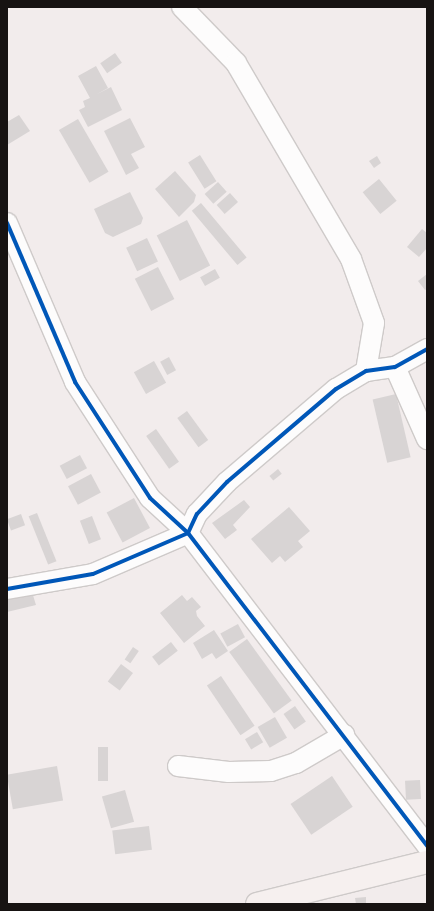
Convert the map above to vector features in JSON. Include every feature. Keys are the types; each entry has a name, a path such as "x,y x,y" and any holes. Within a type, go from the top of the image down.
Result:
{"main road":[{"path":"256,904 427,862"}],"street":[{"path":"182,7 236,63 351,259 374,323 366,371"},
{"path":"7,223 75,382 150,498 188,533 344,735 427,846"},
{"path":"7,589 93,574 188,533 197,514 227,482 336,389 366,371 395,367 427,349"},
{"path":"395,367 427,439"},
{"path":"178,766 229,772 270,771 296,763 344,735"}],"building":[{"path":"115,53 122,63 107,73 100,63"},
{"path":"96,66 108,88 97,94 111,87 122,110 88,127 79,110 85,107 83,101 90,98 78,76"},
{"path":"19,115 30,131 7,145 7,122"},
{"path":"130,118 145,147 131,154 139,168 126,175 104,131"},
{"path":"78,119 109,172 89,183 59,130"},
{"path":"200,155 216,181 205,189 188,162"},
{"path":"377,156 381,163 374,168 369,161"},
{"path":"175,171 196,195 194,202 179,217 155,189"},
{"path":"379,179 397,201 380,214 363,192"},
{"path":"218,182 227,192 213,204 205,194"},
{"path":"130,192 143,218 141,224 113,237 105,233 94,209"},
{"path":"230,193 238,202 225,214 217,205"},
{"path":"201,203 247,257 237,265 192,211"},
{"path":"187,220 210,265 180,281 157,235"},
{"path":"422,229 427,233 427,248 419,257 407,247"},
{"path":"147,238 158,262 137,271 126,248"},
{"path":"158,267 174,299 151,311 135,279"},
{"path":"215,269 220,278 205,286 200,277"},
{"path":"427,274 427,289 425,290 418,281"},
{"path":"169,357 176,370 167,375 160,362"},
{"path":"154,361 166,383 146,394 134,372"},
{"path":"396,394 411,457 387,463 373,399"},
{"path":"187,411 208,440 198,447 177,418"},
{"path":"156,429 179,462 169,469 146,436"},
{"path":"80,455 87,468 67,479 60,466"},
{"path":"278,469 282,474 273,481 269,476"},
{"path":"91,474 101,493 78,505 68,486"},
{"path":"134,498 150,528 123,543 107,513"},
{"path":"244,500 250,507 233,525 237,530 225,539 212,523"},
{"path":"289,507 310,531 298,541 303,547 285,562 280,556 272,563 251,539"},
{"path":"37,513 56,561 48,565 29,516"},
{"path":"21,514 25,525 11,530 7,519"},
{"path":"92,516 101,539 89,544 80,521"},
{"path":"32,592 36,605 7,612 7,599"},
{"path":"182,595 187,601 192,597 201,607 196,611 197,616 205,626 184,643 160,613"},
{"path":"238,624 245,637 227,647 220,633"},
{"path":"214,630 228,651 216,659 212,653 202,659 193,643"},
{"path":"247,639 292,700 274,713 229,652"},
{"path":"171,642 178,651 159,665 152,657"},
{"path":"133,647 139,651 130,663 125,659"},
{"path":"121,664 133,673 120,691 108,682"},
{"path":"221,676 255,726 240,735 207,686"},
{"path":"295,706 306,722 294,730 284,714"},
{"path":"275,717 287,738 270,748 258,727"},
{"path":"257,732 263,742 251,749 245,739"},
{"path":"98,747 108,747 108,781 98,781"},
{"path":"57,766 63,800 13,809 7,775"},
{"path":"332,776 353,807 311,835 291,804"},
{"path":"420,780 421,799 406,800 405,781"},
{"path":"125,790 134,822 111,828 102,797"},
{"path":"149,826 152,850 115,854 112,831"},
{"path":"366,897 366,904 356,904 355,898"}],"cycle path":[{"path":"7,223 75,382 150,498 188,533 197,514 227,482 336,389 366,371 395,367 427,349"},
{"path":"7,589 93,574 188,533 427,846"}]}
